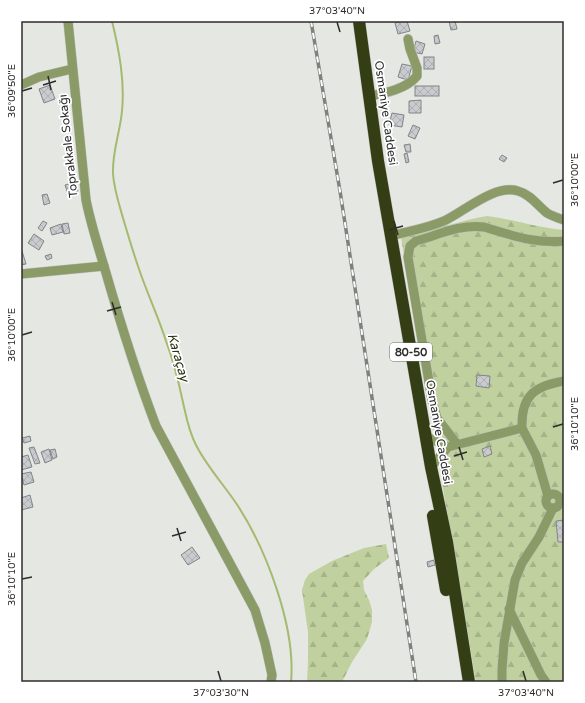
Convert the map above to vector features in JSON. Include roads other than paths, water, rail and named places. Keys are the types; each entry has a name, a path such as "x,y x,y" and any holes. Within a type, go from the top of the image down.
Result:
{"highway":[{"path":"355,21 379,205 462,682"},
{"name":"Osmaniye Caddesi","path":"359,21 390,236 425,436 447,542 469,682"}],"street":[{"name":"Toprakkale Sokağı","path":"68,21 86,200 89,216 104,266 144,395 156,426 255,610 265,643 272,675 271,682"},
{"path":"370,96 394,90 407,84 417,76 418,68 412,55 408,39"},
{"path":"21,85 39,77 72,69"},
{"path":"390,236 446,220 499,191 509,189 519,191 527,195 548,213 564,220"},
{"path":"457,444 437,418 432,400 408,257 410,246 416,241 422,239 462,228 476,226 529,240 543,242 564,241"},
{"path":"21,274 104,266"},
{"path":"560,502 549,507 546,503 548,496 535,451 522,428 522,419 525,404 533,392 548,385 564,381"},
{"path":"431,467 448,447 522,428"},
{"path":"425,436 448,447"},
{"path":"502,682 502,661 509,610 512,590 518,570 560,502"},
{"path":"509,610 541,675 546,682"}],"waterway":[{"name":"Karaçay","path":"112,21 119,54 123,88 121,119 113,166 118,202 145,287 171,355 193,439 205,461 238,506 249,524 269,567 284,614 289,638 291,682"}],"railway":[{"path":"311,21 340,191 416,682"}]}
